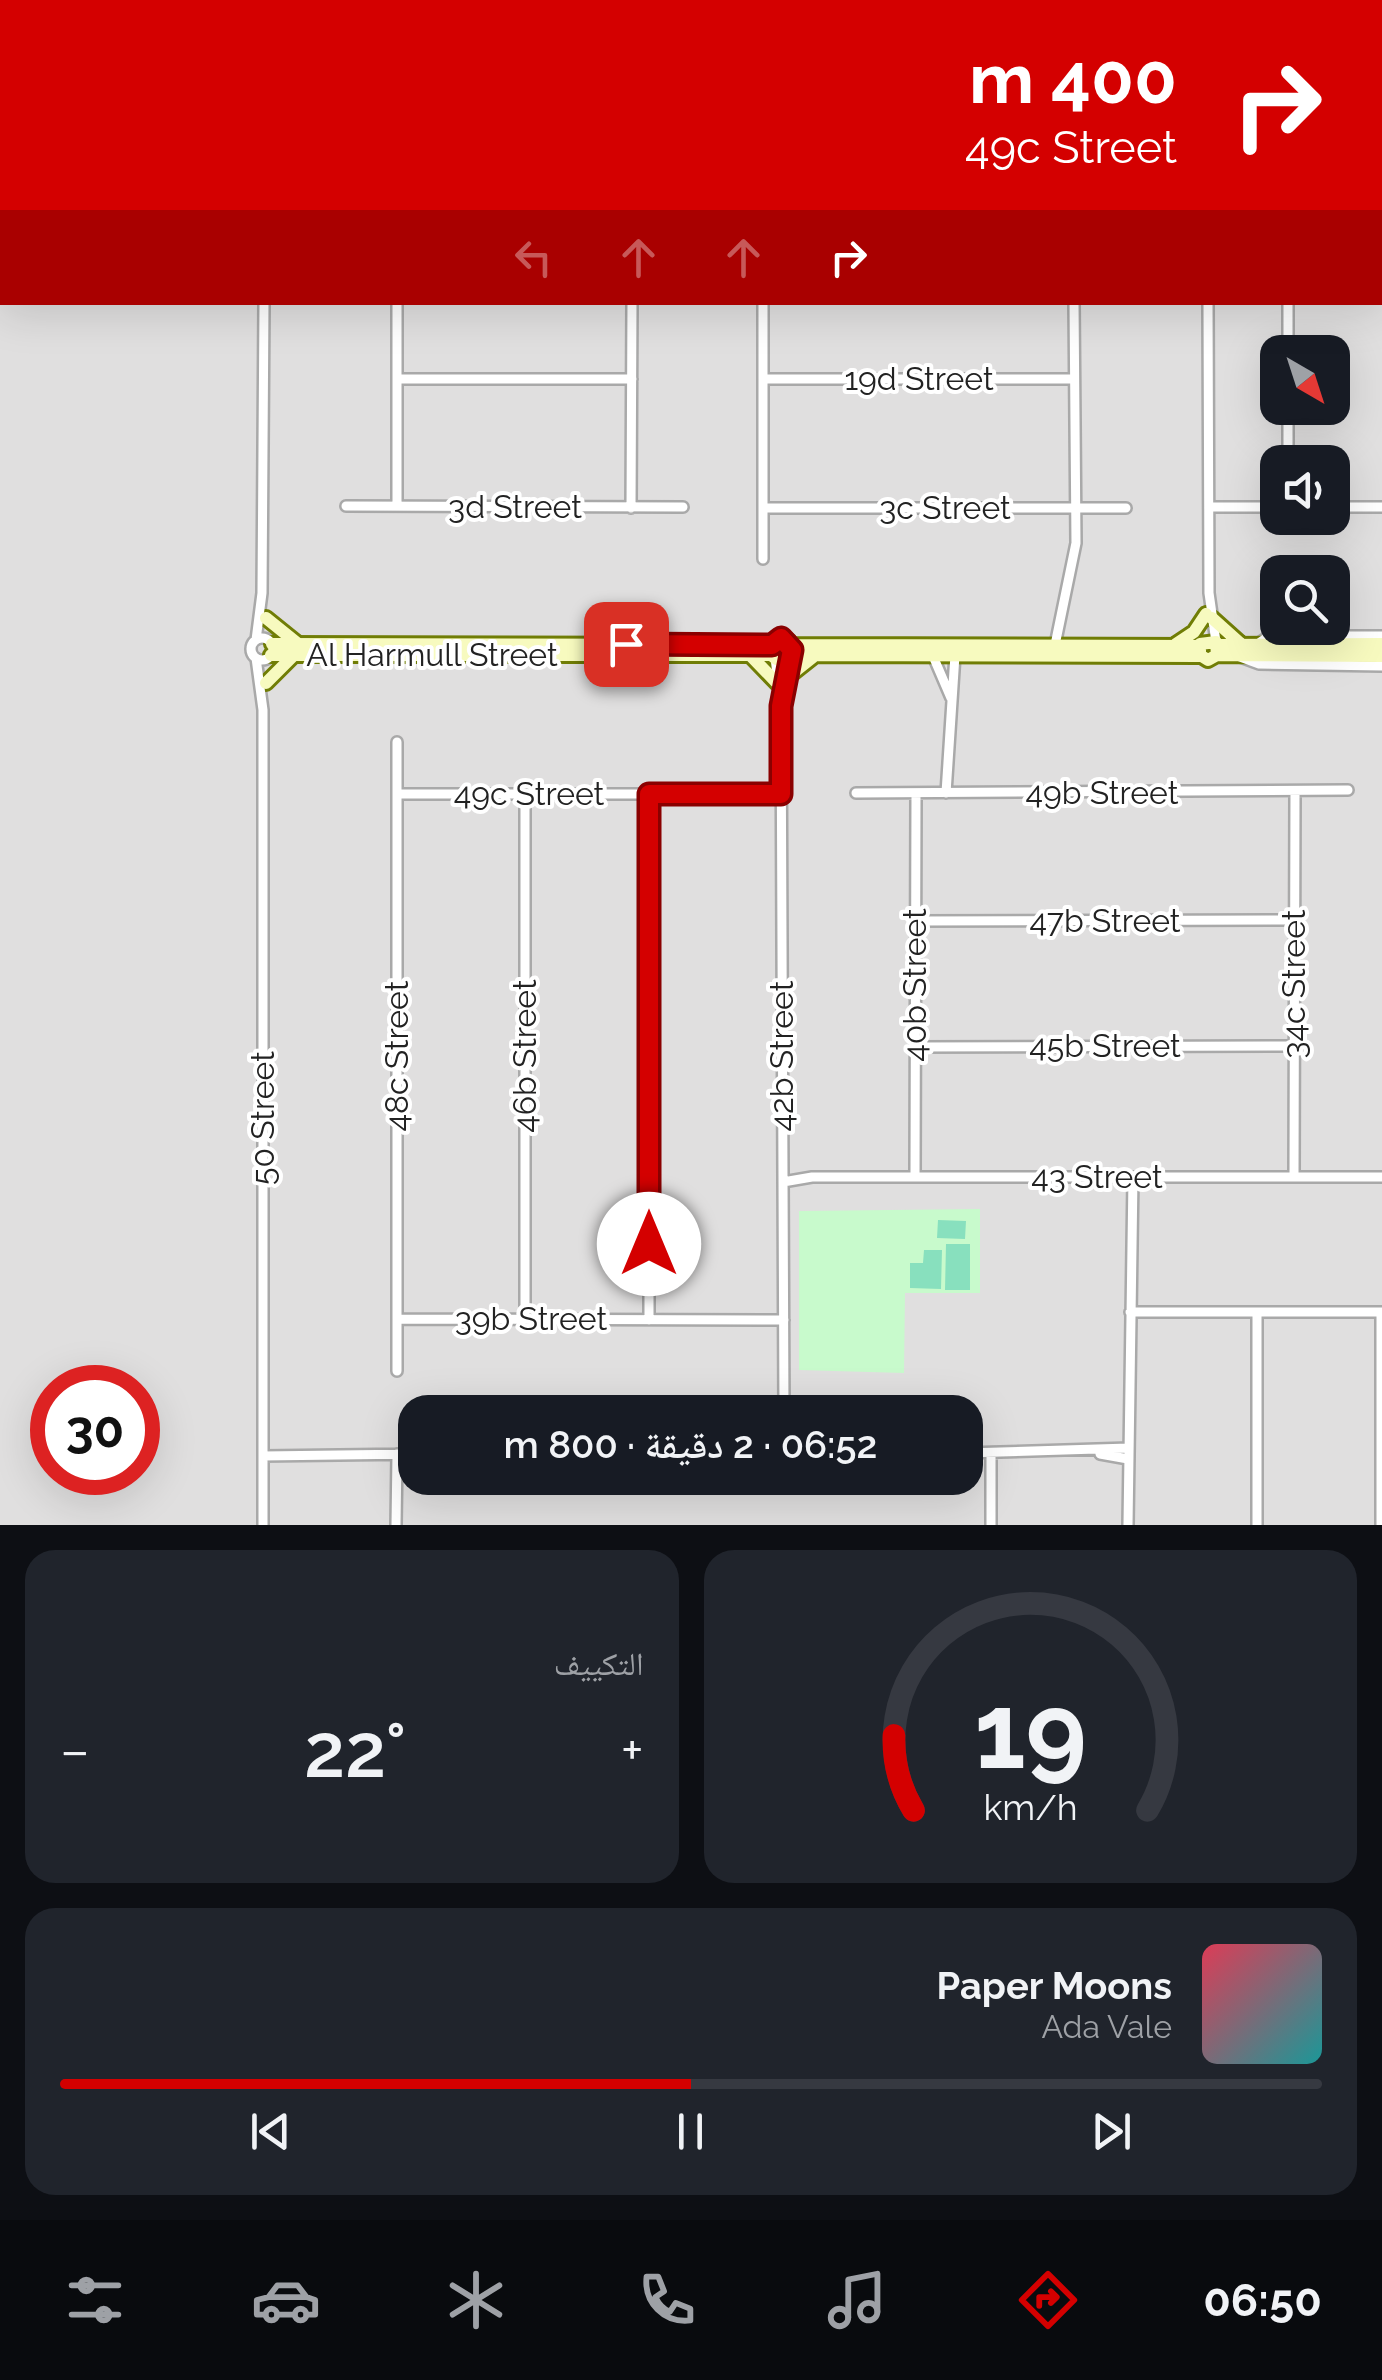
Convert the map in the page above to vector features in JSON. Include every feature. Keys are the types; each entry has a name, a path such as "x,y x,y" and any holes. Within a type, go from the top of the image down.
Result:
{"street":[{"path":"262,593 264,305"},
{"path":"397,305 397,506"},
{"path":"632,305 632,508"},
{"path":"763,305 763,559"},
{"path":"1055,646 1076,543 1074,305"},
{"path":"1208,305 1209,593 1200,649 1208,660 1217,647"},
{"path":"1288,305 1288,335"},
{"path":"397,378 632,379"},
{"name":"19d Street","path":"763,379 1074,379"},
{"name":"3d Street","path":"346,506 683,507"},
{"name":"3c Street","path":"763,508 1126,508"},
{"path":"1209,508 1260,508"},
{"path":"1350,508 1382,508"},
{"name":"50 Street","path":"262,593 270,650 263,710 263,1525"},
{"name":"50 Street","path":"262,593 256,640 251,648 256,658 263,710"},
{"path":"1170,646 1194,632 1208,616"},
{"path":"1208,616 1217,647"},
{"path":"1208,616 1260,664 1382,666"},
{"path":"266,618 298,650 266,683"},
{"path":"1246,648 1269,636 1382,636"},
{"path":"256,640 270,650 256,658"},
{"path":"1246,648 1382,644"},
{"name":"Al Harmull Street","path":"270,650 781,653 1055,646 1200,649"},
{"path":"1217,647 1382,656"},
{"name":"Al Harmull Street","path":"298,650 933,656 1200,649"},
{"name":"42b Street","path":"781,653 785,1395"},
{"path":"750,655 781,681 803,662 819,656"},
{"path":"946,793 955,655"},
{"path":"933,656 952,701"},
{"name":"48c Street","path":"397,742 398,1370"},
{"name":"49b Street","path":"856,793 1348,790"},
{"name":"34c Street","path":"1294,1177 1295,791"},
{"name":"49c Street","path":"397,794 781,794"},
{"name":"46b Street","path":"524,794 525,1319"},
{"path":"649,794 649,1320"},
{"name":"40b Street","path":"915,1178 916,794"},
{"name":"47b Street","path":"915,921 1294,920"},
{"name":"45b Street","path":"915,1047 1294,1046"},
{"name":"43 Street","path":"783,1176 1382,1177"},
{"path":"1128,1525 1130,1177"},
{"path":"1130,1312 1381,1312 1380,1525"},
{"path":"1257,1312 1257,1525"},
{"name":"39b Street","path":"398,1319 784,1320"},
{"path":"263,1453 397,1454 396,1525"},
{"path":"983,1454 1128,1454"},
{"path":"991,1454 991,1525"}],"shaded area":[{"path":"0,305 1382,305 1382,1525 0,1525"}],"green space":[{"path":"980,1209 980,1293 905,1293 904,1373 799,1370 799,1211"},
{"path":"938,1220 966,1221 965,1239 937,1238"},
{"path":"946,1244 970,1244 970,1290 945,1290"},
{"path":"924,1250 942,1250 941,1289 910,1288 910,1263 923,1263"}],"route":[{"path":"626,644 772,645 781,638 788,641 792,650 787,658 781,706 781,794 649,794 649,1244"}]}
